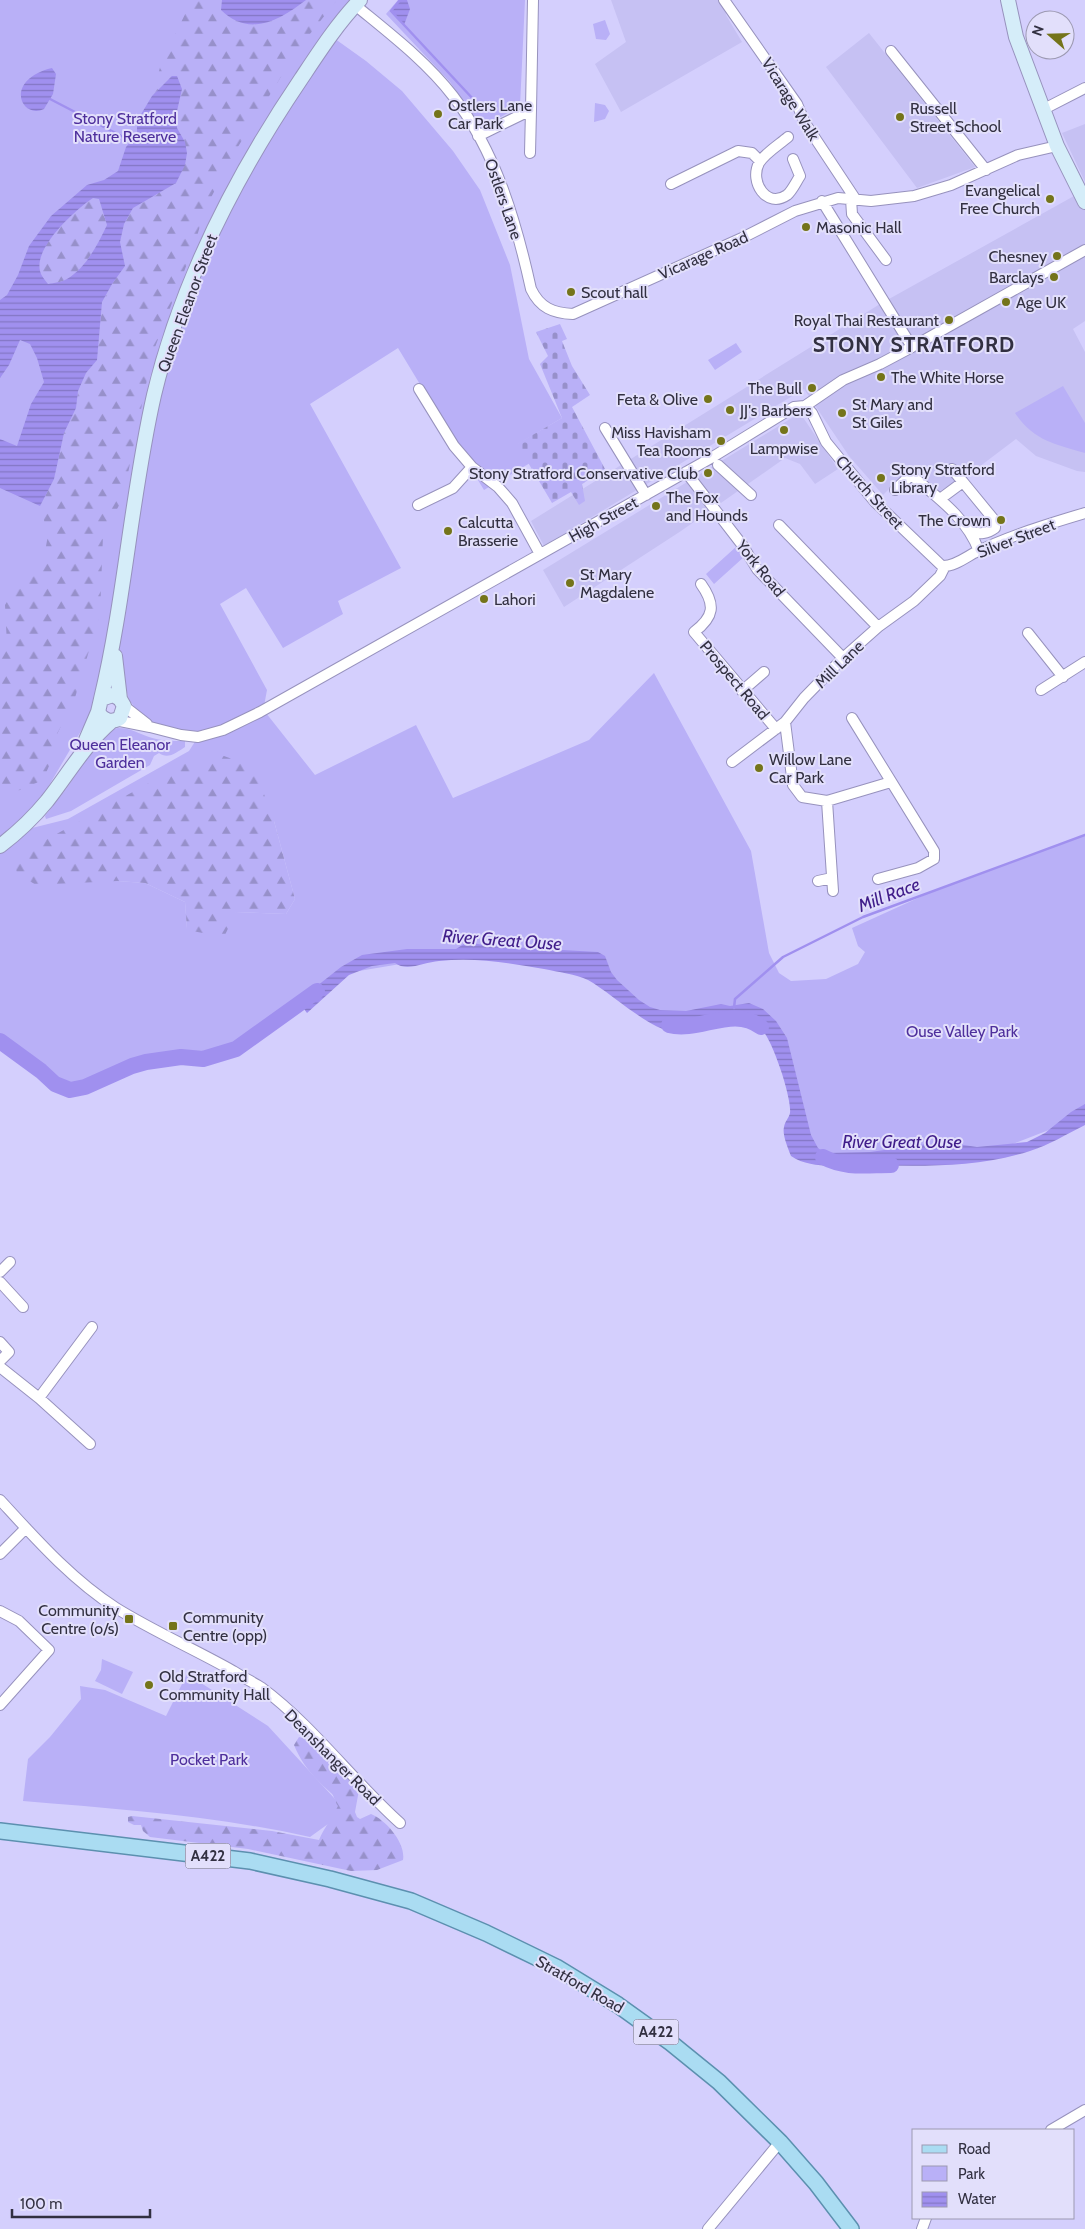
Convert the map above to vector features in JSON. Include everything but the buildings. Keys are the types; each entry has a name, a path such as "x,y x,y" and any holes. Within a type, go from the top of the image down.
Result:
{"main road":[{"name":"Stratford Road","path":"0,1831 250,1861 330,1879 411,1901 486,1933 556,1967 618,2005 671,2043 719,2082 780,2142 816,2183 851,2229"}],"street":[{"path":"530,154 533,0"},
{"name":"Vicarage Walk","path":"724,0 797,104 805,123 853,199 852,214 886,260"},
{"path":"1008,0 1016,37 1057,146 1085,202"},
{"name":"Ostlers Lane","path":"358,2 412,52 452,96 478,136 495,168 513,220 531,289 536,299 555,313"},
{"name":"Queen Eleanor Street","path":"81,752 100,706 114,645 133,506 154,394 171,337 190,285 228,200 258,146 330,36 358,2"},
{"path":"891,51 986,170"},
{"path":"1044,109 1085,88"},
{"path":"478,136 531,110"},
{"path":"788,137 760,161 756,171 756,184 763,194 776,199 787,195 800,176 793,159"},
{"name":"Vicarage Road","path":"555,313 573,314 742,238 795,210 822,201 838,198 871,201 914,196 951,184 1018,155 1057,146"},
{"path":"671,184 738,151 752,153 760,161"},
{"path":"787,195 795,210"},
{"path":"822,201 912,347"},
{"name":"High Street","path":"114,721 198,737 223,730 260,712 646,495 794,407 804,406 843,380 880,364 912,347 1085,250"},
{"path":"419,389 454,446 472,468 498,487 512,503 540,554"},
{"name":"Church Street","path":"804,406 812,413 826,442 875,502 936,561 946,566"},
{"path":"605,428 646,495"},
{"path":"718,465 751,495"},
{"path":"418,504 453,488 472,468"},
{"path":"952,469 995,521 995,528 989,532 980,534 970,532"},
{"name":"York Road","path":"686,472 743,546 757,569 843,658"},
{"path":"895,490 912,474 970,532 979,551"},
{"path":"940,500 963,482"},
{"name":"Silver Street","path":"946,566 979,551 1045,526 1085,514"},
{"path":"778,525 878,627"},
{"name":"Mill Lane","path":"732,762 785,722 804,698 843,658 878,627 914,600 940,576 946,566"},
{"name":"Prospect Road","path":"700,584 709,597 712,606 710,616 704,625 694,632 776,729"},
{"path":"1028,633 1062,677"},
{"name":"Queen Eleanor Street","path":"114,645 122,702"},
{"path":"1041,690 1084,664"},
{"path":"742,691 764,672"},
{"path":"122,702 120,718 114,721 104,719 100,706 113,695 122,702 150,727"},
{"path":"852,718 934,851 934,859 918,868 878,879"},
{"name":"Queen Eleanor Street","path":"0,846 27,823 47,800 81,752 99,732 114,721"},
{"path":"785,722 793,785 802,798 827,800 891,782"},
{"path":"827,800 833,891"},
{"path":"818,881 832,878"},
{"path":"0,1272 10,1262"},
{"path":"0,1282 23,1307"},
{"path":"39,1398 92,1327"},
{"path":"0,1342 9,1352 0,1361"},
{"path":"0,1367 39,1398 90,1444"},
{"name":"Deanshanger Road","path":"0,1500 71,1573 117,1608 262,1688 296,1718 374,1800 400,1823"},
{"path":"0,1554 26,1528"},
{"path":"0,1611 20,1621 49,1650 0,1704"},
{"path":"1054,2129 1085,2110"},
{"path":"708,2229 780,2142"}],"shaded area":[{"path":"611,0 724,0 726,15 742,42 621,112 595,64 626,42"},
{"name":"Russell Street School","path":"869,33 975,167 917,188 826,67"},
{"path":"1085,124 1085,182 1062,133"},
{"path":"1085,185 1085,321 1073,329 1085,352 1085,472 1077,471 1036,456 1016,439 971,473 938,492 912,466 883,495 849,456 804,389 544,546 531,521 880,304 1074,196"},
{"path":"800,413 838,469 815,484 800,464 785,458 681,531 564,607 543,570"}],"green space":[{"path":"0,0 360,0 331,36 366,61 402,91 453,151 480,190 510,265 529,359 562,418 518,444 530,463 484,490 398,348 310,404 401,568 338,601 343,614 283,648 246,588 220,604 267,690 264,706 266,713 315,775 416,725 453,798 589,740 654,673 751,851 769,953 779,973 791,981 826,979 858,964 865,952 858,946 852,928 929,893 1085,835 1085,1116 964,1163 816,1159 769,1018 758,1009 663,1021 577,973 466,953 347,973 247,1043 67,1084 25,1064 0,1040","holes":["116,629 121,670 129,700 150,727 198,737 189,751 68,819 20,831 27,823 88,719","274,821 295,899 286,914 236,912 187,929 185,902 145,883 117,881"]},
{"path":"183,0 222,0 221,10 286,16 306,0 337,0 298,49 236,150 205,209 195,243 152,355 123,498 103,535 100,614 74,701 55,738 55,752 43,780 20,790 0,795 0,649 7,645 5,605 21,579 43,563 48,535 40,506 54,479 64,433 76,408 78,391 86,373 97,360 102,302 125,266 120,242 124,224 133,208 157,195 185,142 177,122 178,104 182,89 172,76 152,96 161,64 187,10"},
{"path":"398,0 525,0 520,106 481,128 450,82 386,14"},
{"path":"605,20 610,34 606,40 596,39 593,24"},
{"path":"595,103 605,105 609,111 605,119 594,122"},
{"path":"93,198 99,199 107,225 100,240 80,269 65,280 48,285 40,271 43,251 49,240 67,220"},
{"path":"560,324 567,339 562,341 572,366 590,395 572,407 605,469 582,484 585,501 579,505 571,492 552,503 517,444 562,418 540,364 548,356 536,332"},
{"path":"736,343 742,352 715,370 708,360"},
{"path":"1063,386 1085,423 1085,453 1055,444 1038,436 1015,413"},
{"path":"737,546 745,556 714,584 706,574"},
{"name":"Queen Eleanor Garden","path":"118,728 157,739 185,741 185,747 176,753 166,756 159,753 154,756 150,765 71,811 46,819 45,816 76,775 90,750 102,736"},
{"path":"224,756 254,767 274,821 295,899 286,914 236,912 224,937 187,930 185,902 145,883 117,881 36,885 17,873 13,858 187,762"},
{"path":"102,1659 133,1672 122,1694 95,1681 101,1670"},
{"name":"Pocket Park","path":"187,1674 268,1726 346,1811 310,1837 203,1818 23,1801 28,1759 50,1737 81,1699 80,1686 105,1690 166,1716"},
{"path":"299,1737 306,1739 317,1747 339,1773 350,1780 359,1790 355,1812 357,1817 360,1819 371,1814 383,1821 398,1840 403,1853 403,1860 377,1870 351,1871 248,1849 150,1837 143,1831 141,1825 134,1825 128,1822 128,1817 132,1816 272,1831 319,1840 338,1806 332,1794 305,1766 301,1759 294,1745"}],"water":[{"path":"222,0 306,0 275,19 253,24 242,23 221,10"},
{"path":"400,0 407,0 410,9 404,25 391,11"},
{"path":"52,68 56,74 53,94 44,109 36,111 29,109 21,97 22,89 27,81 37,74"},
{"path":"172,76 177,76 182,89 177,111 177,128 185,142 187,153 185,165 176,183 133,208 124,224 120,242 125,266 102,302 97,360 86,373 78,391 76,408 64,433 54,479 40,506 0,488 0,439 17,446 31,404 44,382 37,358 30,344 20,340 9,365 0,378 0,300 7,295 18,275 29,246 51,216 87,185 104,180 118,171 126,147 137,134 137,121 152,96","holes":["93,198 99,199 107,225 95,248 86,262 74,274 63,281 48,284 40,271 43,251 58,230 76,211"]},
{"name":"River Great Ouse","path":"467,942 489,946 598,952 605,956 611,972 617,980 639,1000 650,1007 660,1010 686,1011 721,1004 730,1006 749,1003 763,1009 776,1021 787,1038 811,1135 818,1148 825,1153 870,1152 927,1144 957,1144 977,1147 1027,1142 1045,1133 1071,1112 1085,1104 1085,1125 1037,1149 988,1161 923,1166 815,1165 791,1156 784,1134 785,1125 790,1113 785,1083 767,1037 757,1025 750,1021 733,1017 707,1018 696,1021 677,1031 663,1029 642,1018 583,978 567,973 479,960 439,961 411,967 400,966 395,963 372,966 349,975 307,1013 298,1001 341,967 362,955 407,949 456,949"}],"waterway":[{"path":"400,0 391,11 474,100"},
{"path":"50,99 131,141"},
{"name":"Mill Race","path":"734,1008 735,999 783,957 863,917 1085,835"},
{"name":"River Great Ouse","path":"0,1041 41,1071 55,1084 70,1090 85,1087 132,1066 146,1062 181,1057 203,1059 236,1049 317,991"},
{"name":"River Great Ouse","path":"669,1025 692,1026 727,1019 739,1019 750,1021 761,1027"},
{"name":"River Great Ouse","path":"823,1157 848,1165 891,1165"}],"place":[{"name":"Ostlers Lane Car Park","path":"438,114"},
{"name":"Russell Street School","path":"900,117"},
{"name":"Evangelical Free Church","path":"1050,199"},
{"name":"Masonic Hall","path":"806,227"},
{"name":"Chesney","path":"1057,256"},
{"name":"Barclays","path":"1054,277"},
{"name":"Scout hall","path":"571,292"},
{"name":"Age UK","path":"1006,302"},
{"name":"Royal Thai Restaurant","path":"949,320"},
{"name":"The White Horse","path":"881,377"},
{"name":"The Bull","path":"812,388"},
{"name":"Feta & Olive","path":"708,399"},
{"name":"JJ's Barbers","path":"730,410"},
{"name":"St Mary and St Giles","path":"842,413"},
{"name":"Lampwise","path":"784,430"},
{"name":"Miss Havisham Tea Rooms","path":"721,441"},
{"name":"Stony Stratford Conservative Club","path":"708,473"},
{"name":"Stony Stratford Library","path":"881,478"},
{"name":"The Fox and Hounds","path":"656,506"},
{"name":"The Crown","path":"1001,520"},
{"name":"Calcutta Brasserie","path":"448,531"},
{"name":"St Mary Magdalene","path":"570,583"},
{"name":"Lahori","path":"484,599"},
{"name":"Willow Lane Car Park","path":"759,768"},
{"name":"Community Centre (o/s)","path":"129,1619"},
{"name":"Community Centre (opp)","path":"173,1626"},
{"name":"Old Stratford Community Hall","path":"149,1685"}],"district":[{"name":"STONY STRATFORD","path":"914,345"}],"park label":[{"name":"Stony Stratford Nature Reserve","path":"125,127"},
{"name":"Ouse Valley Park","path":"962,1031"}]}
